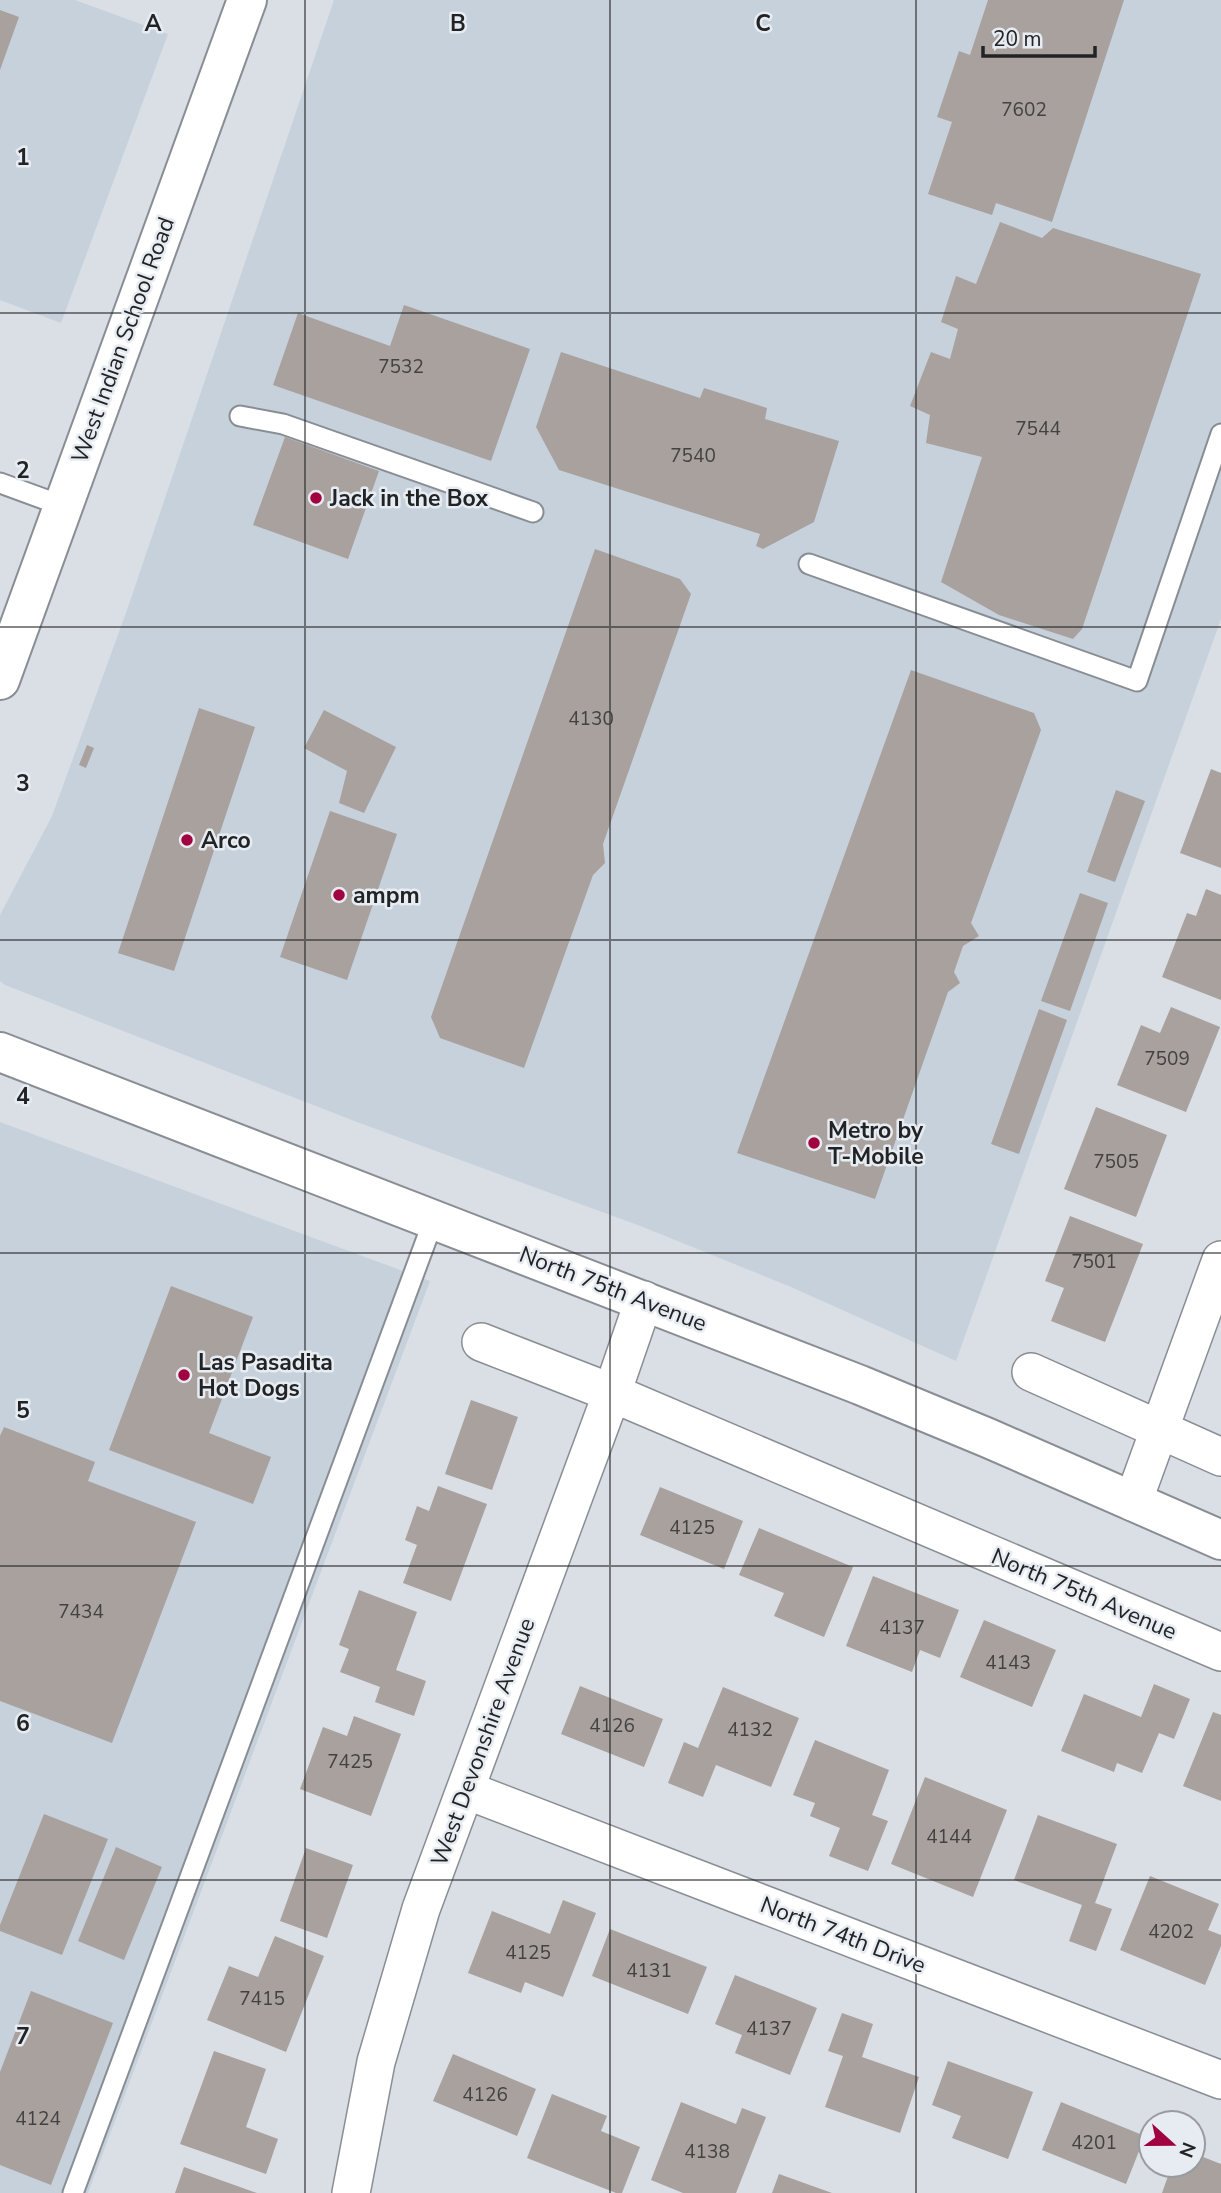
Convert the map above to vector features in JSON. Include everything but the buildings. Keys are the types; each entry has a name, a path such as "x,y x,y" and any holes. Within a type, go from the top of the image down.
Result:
{"main road":[{"name":"West Indian School Road","path":"0,680 247,0"},
{"name":"North 75th Avenue","path":"0,1052 645,1300 988,1438 1221,1540"}],"street":[{"path":"1133,1502 1221,1260"},
{"name":"West Devonshire Avenue","path":"361,2190 376,2062 421,1909 645,1300"},
{"name":"North 75th Avenue","path":"481,1342 612,1393 1221,1652"},
{"path":"1031,1372 1221,1457"},
{"name":"North 74th Drive","path":"466,1790 1221,2080"}],"lane":[{"path":"240,416 283,424 533,512"},
{"path":"809,564 1137,681 1221,434"},
{"path":"0,483 63,506"},
{"path":"73,2193 433,1219"}],"shaded area":[{"path":"0,0 75,0 168,34 61,323 0,300"},
{"path":"334,0 1221,0 1221,619 956,1361 791,1287 643,1227 357,1122 0,981 0,915 52,816 127,610"},
{"path":"0,1122 430,1281 88,2193 0,2193"}],"place":[{"name":"Jack in the Box","path":"316,498"},
{"name":"Arco","path":"187,840"},
{"name":"ampm","path":"339,895"},
{"name":"Metro by T-Mobile","path":"814,1143"},
{"name":"Las Pasadita Hot Dogs","path":"184,1375"}]}
